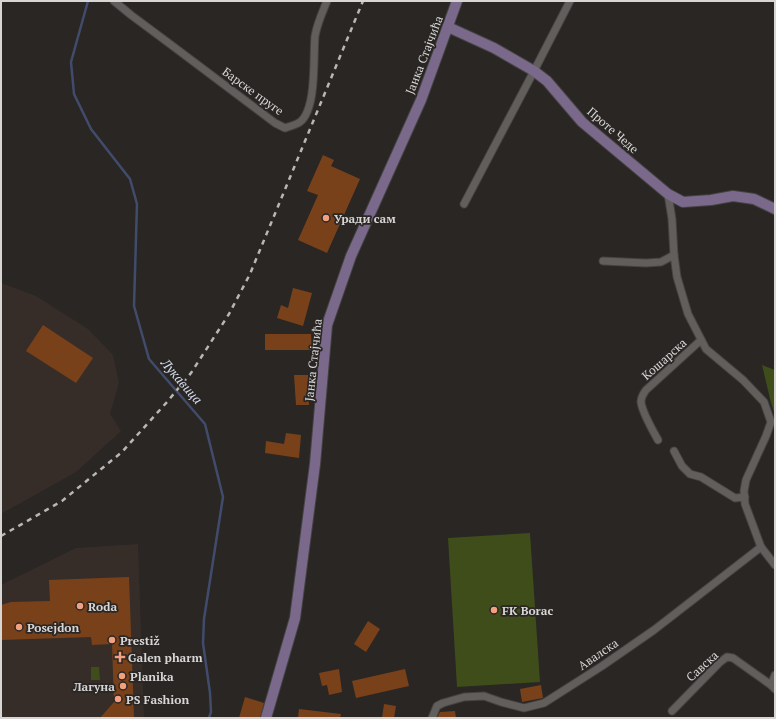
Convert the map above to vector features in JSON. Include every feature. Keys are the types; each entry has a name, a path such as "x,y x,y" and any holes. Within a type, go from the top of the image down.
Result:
{"street":[{"name":"Барске пруге","path":"114,1 275,123 285,128 299,122 306,115 312,95 317,25 327,1"},
{"name":"Јанка Стајчића","path":"266,718 295,618 315,464 327,325 351,256 421,100 457,1"},
{"path":"464,204 570,1"},
{"name":"Проте Чеде","path":"448,26 494,48 534,71 547,81 582,122 668,194 683,202 711,200 733,196 754,199 775,209"},
{"path":"668,194 677,277 688,314 706,349 743,380 764,402 771,422 746,480 744,491 746,504 761,547 775,565"},
{"path":"603,261 646,264 661,262 674,255"},
{"name":"Кошарска","path":"658,440 643,410 641,402 642,396 646,390 701,340"},
{"path":"674,451 682,466 690,474 701,477 735,498 745,497"},
{"name":"Авалска","path":"432,718 437,706 464,697 484,696 524,708 544,702 602,666 654,630 761,547"},
{"name":"Савска","path":"672,711 720,662 727,658 733,658 773,687"},
{"path":"773,687 775,675"}],"shaded area":[{"path":"1,283 36,296 88,329 113,355 119,383 110,414 121,431 76,472 1,514"},
{"path":"138,544 144,718 1,718 1,585 76,548"}],"green space":[{"path":"762,365 775,370 775,415 771,403"},
{"name":"FK Borac","path":"530,533 540,682 457,687 448,538"},
{"path":"91,667 99,667 100,680 91,680"}],"building":[{"name":"Уради сам","path":"323,155 334,160 331,166 360,179 327,253 298,240 318,195 307,191"},
{"path":"293,288 312,293 303,326 277,318 281,305 288,308"},
{"path":"43,325 93,358 76,383 26,351"},
{"path":"265,334 311,334 312,350 265,350"},
{"path":"294,375 308,375 309,405 296,405"},
{"path":"286,433 301,435 299,458 265,453 266,441 284,444"},
{"path":"129,577 134,718 100,718 114,702 112,644 92,645 91,637 1,640 1,605 11,602 50,601 49,580"},
{"path":"368,621 380,629 366,652 354,644"},
{"path":"339,669 342,692 329,695 327,685 322,686 319,673"},
{"path":"405,669 409,686 356,698 352,681"},
{"path":"541,685 543,698 522,702 520,689"},
{"path":"245,697 264,703 260,718 239,718"},
{"path":"384,704 396,706 394,718 382,718"},
{"path":"299,709 341,714 340,718 298,718"},
{"path":"455,711 456,718 437,718 440,712"}],"waterway":[{"name":"Лукавица","path":"88,1 71,62 74,94 91,129 130,179 137,204 134,306 149,359 205,424 223,497 204,619 203,643 211,712 209,718"}],"railway":[{"path":"1,536 62,501 122,452 191,373 229,314 250,274 363,1"}],"place":[{"name":"Уради сам","path":"326,218"},
{"name":"Roda","path":"80,606"},
{"name":"FK Borac","path":"494,610"},
{"name":"Posejdon","path":"19,627"},
{"name":"Prestiž","path":"112,640"},
{"name":"Galen pharm","path":"120,657"},
{"name":"Planika","path":"122,676"},
{"name":"Лагуна","path":"123,686"},
{"name":"PS Fashion","path":"118,699"}]}
